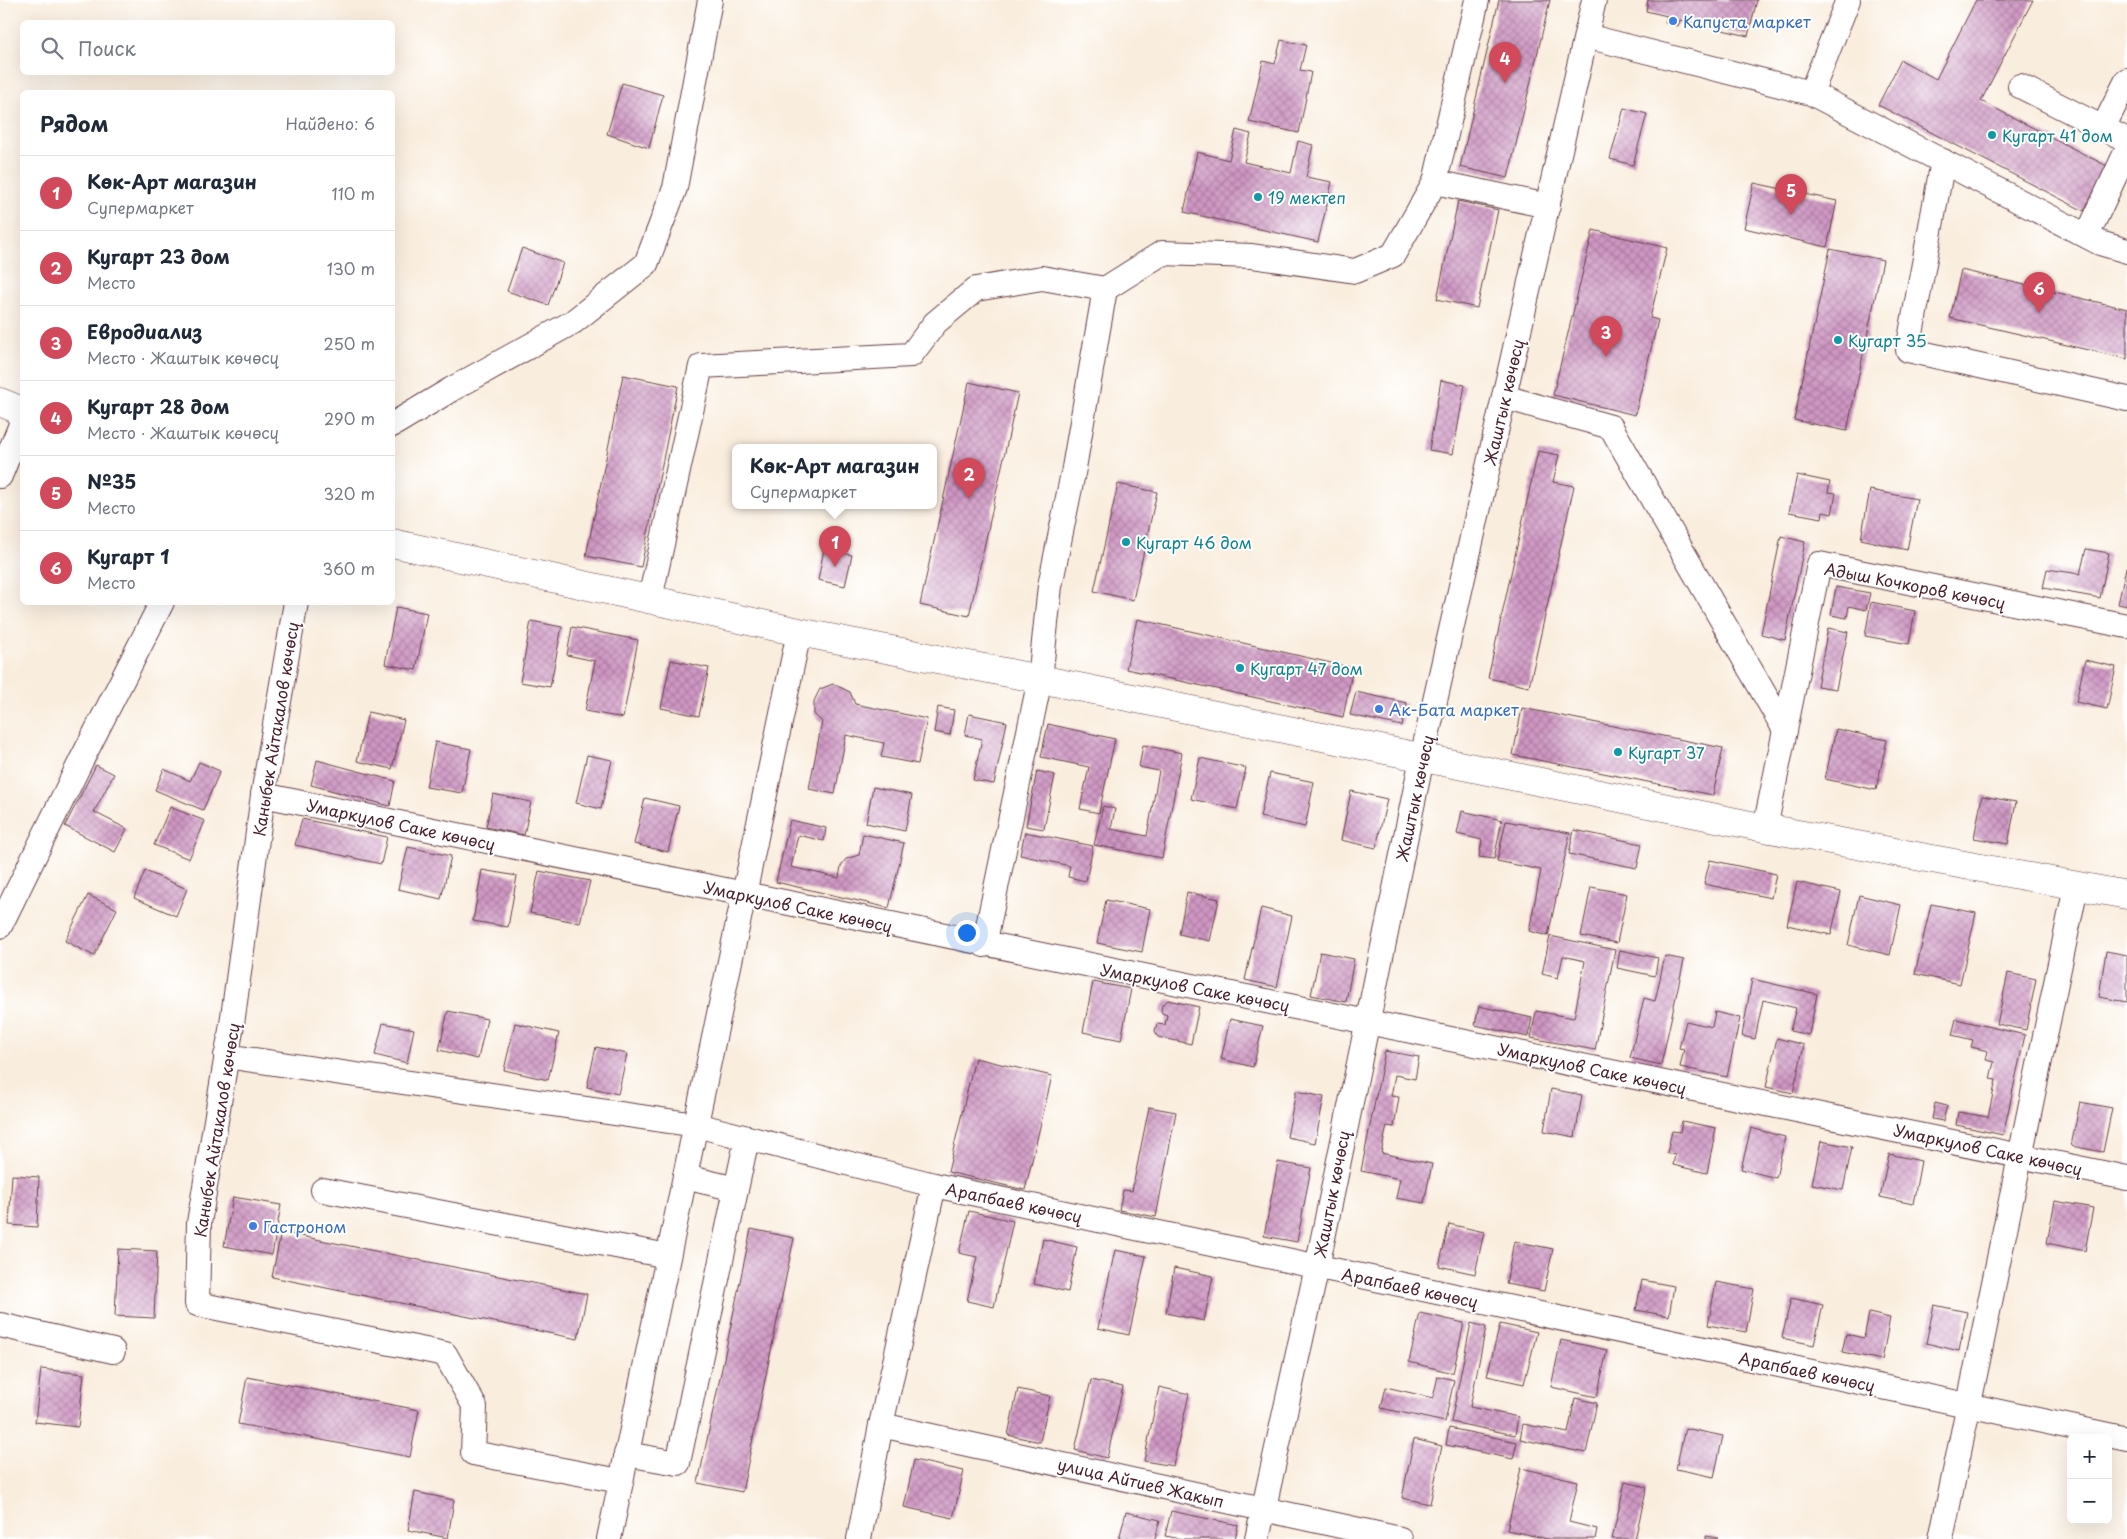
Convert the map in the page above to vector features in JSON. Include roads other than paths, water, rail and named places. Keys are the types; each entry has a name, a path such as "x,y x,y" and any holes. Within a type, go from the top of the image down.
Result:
{"main road":[{"path":"0,402 20,410"},
{"path":"395,544 799,632 1040,679 1765,828 2127,895"}],"street":[{"path":"395,423 452,389 573,322 646,264 675,188 710,0"},
{"path":"650,600 701,366 911,355 935,322 976,289 1042,278 1104,289 1162,253 1252,256 1355,271 1394,255 1434,182 1477,0"},
{"name":"Жаштык көчөсү","path":"1257,1539 1316,1267 1422,758 1594,0"},
{"path":"1811,93 1848,0"},
{"path":"1586,36 1811,93 2100,243 2127,251"},
{"path":"2103,128 2127,80"},
{"path":"2020,86 2127,140"},
{"path":"2087,236 2127,150"},
{"path":"1943,161 1908,350 2127,399"},
{"path":"1434,182 1548,206"},
{"path":"984,945 1040,679 1050,586 1074,468 1104,289"},
{"path":"1504,397 1611,427 1785,730"},
{"path":"0,476 20,427"},
{"name":"Адыш Кочкоров көчөсү","path":"1765,828 1819,564 2127,626"},
{"path":"0,926 160,605"},
{"name":"Каныбек Айтакалов көчөсү","path":"295,605 263,795 226,1056 199,1223 197,1304 445,1354 475,1407 473,1453 620,1481"},
{"path":"609,1539 799,632"},
{"name":"Умаркулов Саке көчөсү","path":"263,795 744,896 1366,1021 2127,1178"},
{"path":"1940,1539 2076,886"},
{"name":"Арапбаев көчөсү","path":"226,1056 696,1125 934,1185 2127,1439"},
{"path":"626,1454 678,1464 747,1138"},
{"path":"685,1177 736,1189"},
{"path":"859,1539 881,1425 934,1185"},
{"path":"323,1190 668,1256"},
{"path":"0,1325 113,1351"},
{"name":"улица Айтиев Жакып","path":"881,1425 1400,1539"}],"place":[{"name":"Капуста маркет","path":"1673,21"},
{"name":"Кугарт 28 дом","path":"1505,83"},
{"name":"Кугарт 41 дом","path":"1992,135"},
{"name":"19 мектеп","path":"1258,197"},
{"name":"№35","path":"1791,215"},
{"name":"Кугарт 1","path":"2039,313"},
{"name":"Кугарт 35","path":"1838,340"},
{"name":"Евродиализ","path":"1606,357"},
{"name":"Кугарт 23 дом","path":"969,499"},
{"name":"Кугарт 46 дом","path":"1126,542"},
{"name":"Көк-Арт магазин","path":"835,567"},
{"name":"Кугарт 47 дом","path":"1240,668"},
{"name":"Ак-Бата маркет","path":"1379,709"},
{"name":"Кугарт 37","path":"1618,752"},
{"name":"Гастроном","path":"253,1226"}]}
